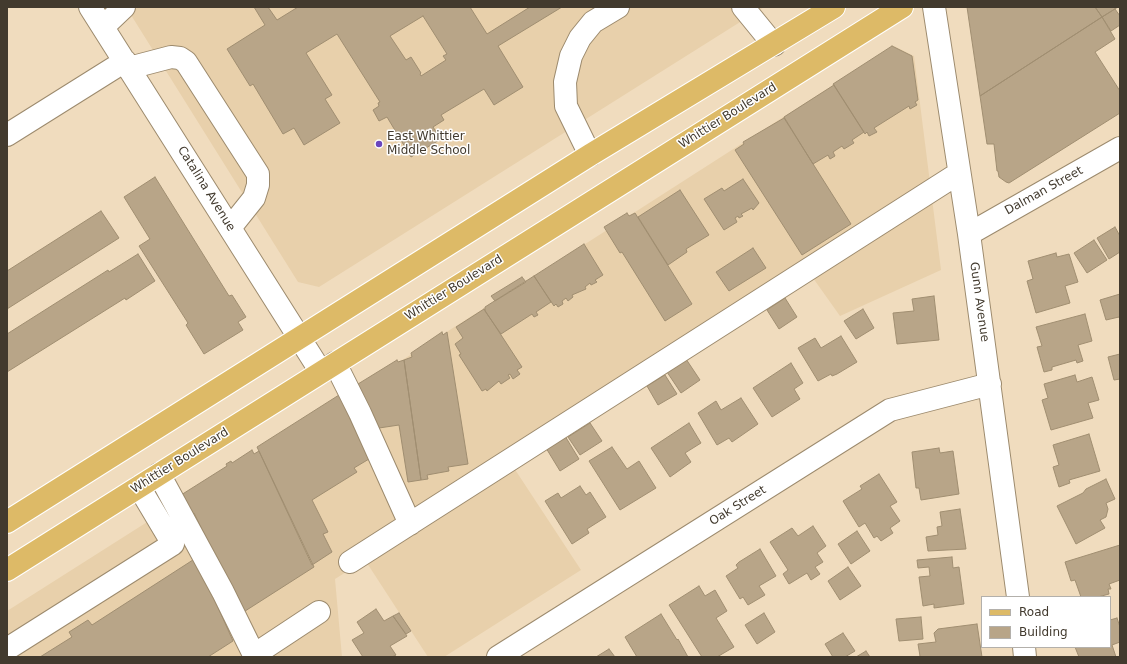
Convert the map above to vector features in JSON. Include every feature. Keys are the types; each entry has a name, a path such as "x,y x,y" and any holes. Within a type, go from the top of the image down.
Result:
{"main road":[{"path":"7,522 299,336 590,155 834,7"},
{"name":"Whittier Boulevard","path":"7,570 902,7"}],"street":[{"name":"Catalina Avenue","path":"90,7 299,336 328,367 360,413 410,524"},
{"path":"103,26 124,7"},
{"path":"590,155 566,106 565,82 571,56 580,38 593,22 618,7"},
{"path":"743,7 774,44"},
{"name":"Gunn Avenue","path":"934,7 969,234 1018,596"},
{"path":"7,135 127,64 171,57 180,58 186,62 258,174 258,185 254,198 230,228"},
{"name":"Dalman Street","path":"969,234 1120,148"},
{"path":"350,562 959,173"},
{"name":"Oak Street","path":"498,657 890,410 990,384"},
{"path":"159,474 223,592 255,656 319,612"},
{"path":"7,649 173,544 139,487"}],"shaded area":[{"name":"East Whittier Middle School","path":"126,7 764,7 319,287 298,282"},
{"path":"894,46 914,56 941,270 840,316 813,278 514,468 581,570 444,657 428,657 365,560 335,579 342,657 7,657 7,611"}],"building":[{"path":"254,7 268,7 277,20 298,7 470,7 487,34 530,7 562,7 498,46 523,87 494,105 484,89 441,115 444,120 433,127 441,139 411,157 387,117 379,121 373,110 379,106 378,103 380,102 337,34 306,53 332,95 325,99 340,123 304,145 294,128 283,134 253,84 250,86 227,49 265,25","holes":["423,16 447,54 443,56 446,60 421,76 421,73 411,57 406,60 390,36"]},
{"path":"967,7 1095,7 1102,17 980,96"},
{"path":"1095,7 1118,7 1102,17"},
{"path":"1115,9 1120,16 1120,25 1111,31 1102,17"},
{"path":"1102,17 1115,39 1095,52 1120,91 1120,113 1009,183 1006,182 999,177 997,171 994,144 987,144 980,96"},
{"path":"892,46 912,56 918,100 915,102 917,105 910,109 909,106 874,128 877,132 869,136 867,132 865,134 833,84"},
{"path":"834,85 864,132 852,140 854,143 844,149 842,146 833,152 835,156 830,159 828,155 813,164 784,117"},
{"path":"784,118 851,224 802,255 735,150 744,144 743,142"},
{"path":"155,177 229,296 232,295 246,317 238,322 243,330 204,354 186,325 188,323 139,246 150,239 124,197"},
{"path":"743,179 759,203 753,210 752,208 741,214 743,216 739,218 738,216 735,218 737,222 724,230 704,199 722,188 724,191"},
{"path":"680,190 709,235 686,249 687,252 668,265 638,217"},
{"path":"101,211 119,238 7,309 7,271"},
{"path":"627,213 629,216 635,213 692,304 665,321 622,252 620,253 604,227"},
{"path":"1115,227 1120,236 1120,252 1109,259 1097,238"},
{"path":"1094,240 1107,260 1087,273 1074,253"},
{"path":"584,244 603,275 595,280 597,282 591,285 590,283 585,287 586,289 572,295 573,297 568,301 566,298 562,301 563,304 558,307 556,304 554,306 534,276"},
{"path":"753,248 766,268 729,291 716,272"},
{"path":"1056,253 1057,257 1069,254 1078,282 1065,286 1070,303 1036,313 1027,281 1033,279 1028,261"},
{"path":"138,254 155,281 126,300 125,298 7,372 7,334 108,270 109,272"},
{"path":"534,276 551,302 536,312 538,315 534,317 532,314 501,334 485,311 485,307"},
{"path":"522,277 526,282 495,301 491,296"},
{"path":"1120,294 1120,320 1119,317 1106,320 1100,300"},
{"path":"934,296 939,340 897,344 893,313 914,311 912,299"},
{"path":"785,298 797,317 779,329 767,310"},
{"path":"484,309 522,367 517,370 520,374 513,379 510,374 508,375 510,378 501,384 499,381 487,391 486,389 482,391 459,355 461,354 455,344 463,338 456,327"},
{"path":"863,309 874,328 856,339 844,321"},
{"path":"1085,314 1092,341 1078,345 1083,361 1077,363 1076,360 1052,367 1052,370 1044,372 1037,347 1042,346 1036,327"},
{"path":"442,332 443,335 447,332 468,464 448,467 449,471 427,475 428,479 421,480 404,360 412,357 411,353"},
{"path":"841,336 857,362 837,374 832,376 831,374 818,381 798,348 815,338 821,348"},
{"path":"1120,354 1120,379 1114,380 1108,357"},
{"path":"686,359 700,380 681,393 667,372"},
{"path":"397,360 398,362 404,360 421,480 408,482 399,425 379,428 358,384"},
{"path":"791,363 803,383 794,389 800,399 772,417 753,388"},
{"path":"665,375 677,394 658,405 647,386"},
{"path":"1075,375 1077,382 1092,377 1099,400 1088,403 1093,418 1051,430 1042,400 1048,398 1044,384"},
{"path":"339,395 369,459 354,468 357,472 312,500 328,532 323,534 332,552 312,565 257,447"},
{"path":"741,398 758,424 732,442 729,438 717,445 698,413 716,401 721,410"},
{"path":"590,423 602,441 580,455 568,437"},
{"path":"689,423 701,443 685,453 691,462 670,477 651,448"},
{"path":"1089,434 1100,471 1069,480 1070,483 1059,487 1053,467 1059,465 1053,445"},
{"path":"565,436 579,459 560,471 546,448"},
{"path":"612,447 627,469 639,461 656,488 620,510 589,461"},
{"path":"939,448 940,453 953,451 959,494 921,500 919,488 916,488 912,452"},
{"path":"252,450 254,454 259,451 314,567 242,613 194,513 189,517 181,495 227,466 226,464 231,461 232,463"},
{"path":"879,474 897,502 890,506 900,521 890,528 893,533 881,541 877,536 874,538 865,523 859,527 843,501 862,489 860,486"},
{"path":"1106,479 1115,499 1106,503 1108,509 1106,517 1100,520 1105,528 1076,544 1057,506"},
{"path":"580,486 586,495 590,492 606,517 587,529 589,533 572,544 545,501 558,493 561,498"},
{"path":"960,509 966,549 928,551 926,537 938,535 937,527 942,526 940,512"},
{"path":"813,526 826,546 817,553 823,562 815,567 820,574 811,580 807,573 789,584 783,574 788,570 770,542 792,528 798,536"},
{"path":"857,531 870,551 851,564 838,544"},
{"path":"1120,545 1120,580 1109,584 1111,589 1108,589 1109,594 1102,596 1081,596 1075,580 1071,581 1065,562"},
{"path":"760,549 776,576 759,586 765,595 748,605 743,597 740,599 726,576 738,568 736,565 739,562"},
{"path":"952,557 953,568 959,567 964,604 934,608 934,604 923,606 919,577 930,576 929,567 918,568 917,560"},
{"path":"196,558 233,641 208,657 40,657 72,637 69,632 88,620 92,625"},
{"path":"848,567 861,586 840,600 828,581"},
{"path":"699,586 705,596 715,590 727,611 716,618 734,647 717,657 702,657 669,605"},
{"path":"376,609 384,621 393,616 407,636 390,646 396,655 392,657 363,657 352,640 364,633 357,622"},
{"path":"399,613 411,631 406,634 393,616"},
{"path":"764,613 775,632 757,644 745,625"},
{"path":"661,614 688,657 637,657 625,637"},
{"path":"921,617 923,639 899,641 896,619"},
{"path":"1117,618 1120,627 1120,642 1112,645 1116,657 1079,657 1075,648 1111,648 1111,620"},
{"path":"977,624 982,657 918,657 920,656 918,644 936,642 934,633 938,629"},
{"path":"843,633 855,651 845,657 833,657 825,644"},
{"path":"609,649 615,657 596,657"},
{"path":"866,651 870,657 856,657"}],"place":[{"name":"East Whittier Middle School","path":"379,144"}]}
